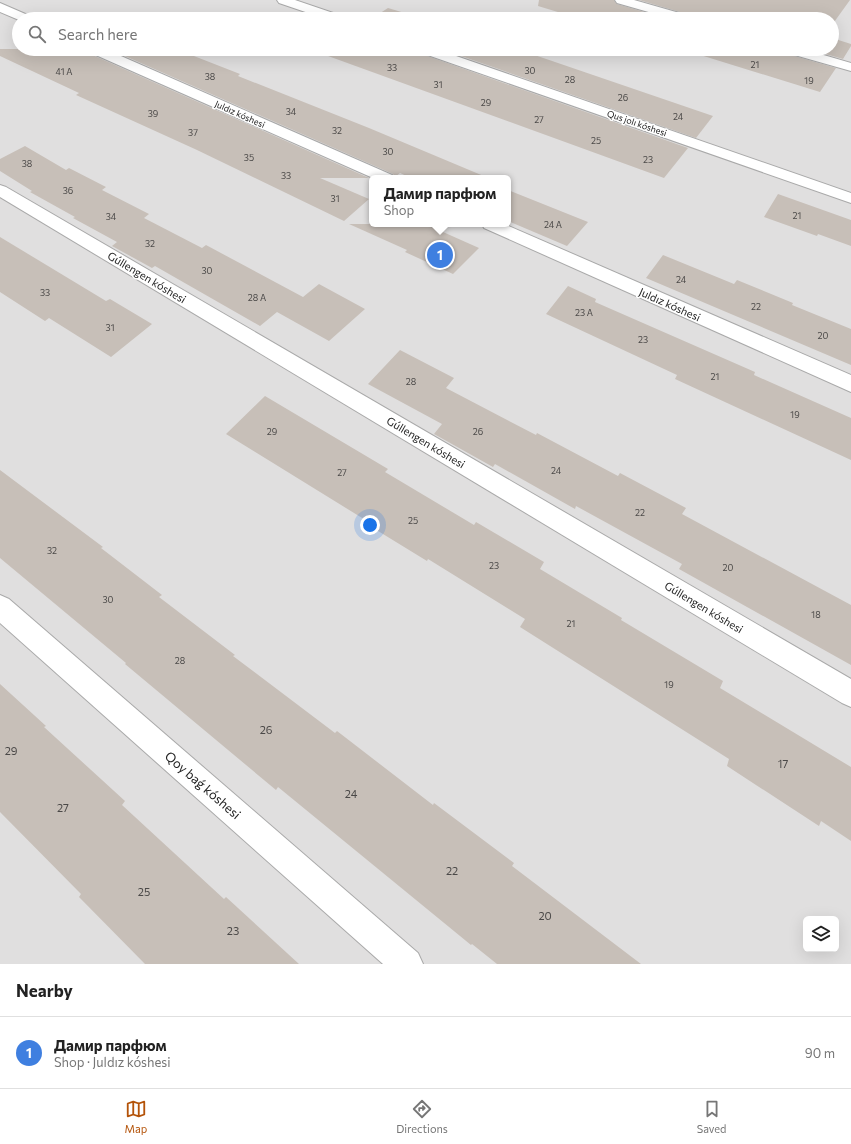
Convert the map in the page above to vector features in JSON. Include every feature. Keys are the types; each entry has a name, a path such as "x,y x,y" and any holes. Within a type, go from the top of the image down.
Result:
{"street":[{"path":"0,7 14,0"},
{"path":"283,0 318,12"},
{"path":"621,0 662,12"},
{"path":"0,7 12,13"},
{"name":"Juldız kóshesi","path":"110,56 379,175"},
{"name":"Qus jolı kóshesi","path":"444,56 851,198"},
{"path":"813,56 851,67"},
{"name":"Gúllengen kóshesi","path":"0,190 851,694"},
{"name":"Juldız kóshesi","path":"497,227 851,384"},
{"name":"Qoy baǵ kóshesi","path":"0,607 407,964"}],"shaded area":[{"path":"0,0 851,0 851,964 0,964"}],"building":[{"path":"539,0 614,0 617,4 644,12 558,12 538,6"},
{"path":"639,0 850,0 839,15 839,12 680,12"},
{"path":"388,8 401,12 382,12"},
{"path":"839,40 851,44 843,59 832,56 839,56"},
{"path":"0,49 12,49 12,56 95,56 369,178 320,178 369,199 344,221 197,150 76,95 79,93 0,56"},
{"path":"125,56 194,56 240,74 238,76 369,128 481,175 393,174"},
{"path":"328,56 427,56 688,148 664,178"},
{"path":"461,56 537,56 713,116 696,138"},
{"path":"704,56 794,56 836,68 820,92"},
{"path":"25,146 66,170 69,168 106,187 102,190 149,214 144,218 202,248 206,245 303,297 319,284 365,309 329,341 277,312 260,326 155,266 152,268 112,246 117,242 30,192 32,191 0,171 0,159"},
{"path":"511,191 588,222 567,246 511,222"},
{"path":"778,194 851,220 851,246 818,234 817,236 764,217"},
{"path":"349,224 369,224 369,227 432,227 479,248 453,274 405,252 407,250"},
{"path":"0,237 106,301 110,299 152,324 111,357 49,318 45,321 0,292"},
{"path":"663,255 734,284 737,280 793,303 792,305 851,329 851,365 646,278"},
{"path":"568,286 596,299 595,302 755,372 754,375 851,418 851,460 675,379 677,375 546,314"},
{"path":"400,350 454,378 446,388 536,435 537,433 618,476 620,473 686,508 682,514 851,605 851,665 679,569 682,564 576,506 575,509 495,464 493,467 434,434 442,424 368,384"},
{"path":"265,396 388,469 385,472 474,525 476,522 544,562 540,569 622,618 621,620 723,681 720,688 851,767 851,841 821,821 819,826 727,766 729,759 520,627 525,619 428,559 427,561 365,523 367,521 226,434"},
{"path":"0,470 103,547 101,548 162,595 159,597 235,655 233,656 335,733 337,731 433,805 434,803 514,863 512,866 641,964 497,964 472,944 471,945 278,787 276,790 0,558"},
{"path":"0,684 46,726 44,727 125,801 122,805 224,899 226,897 299,964 145,964 79,897 81,894 0,812"}],"place":[{"name":"Дамир парфюм","path":"440,255"}]}
